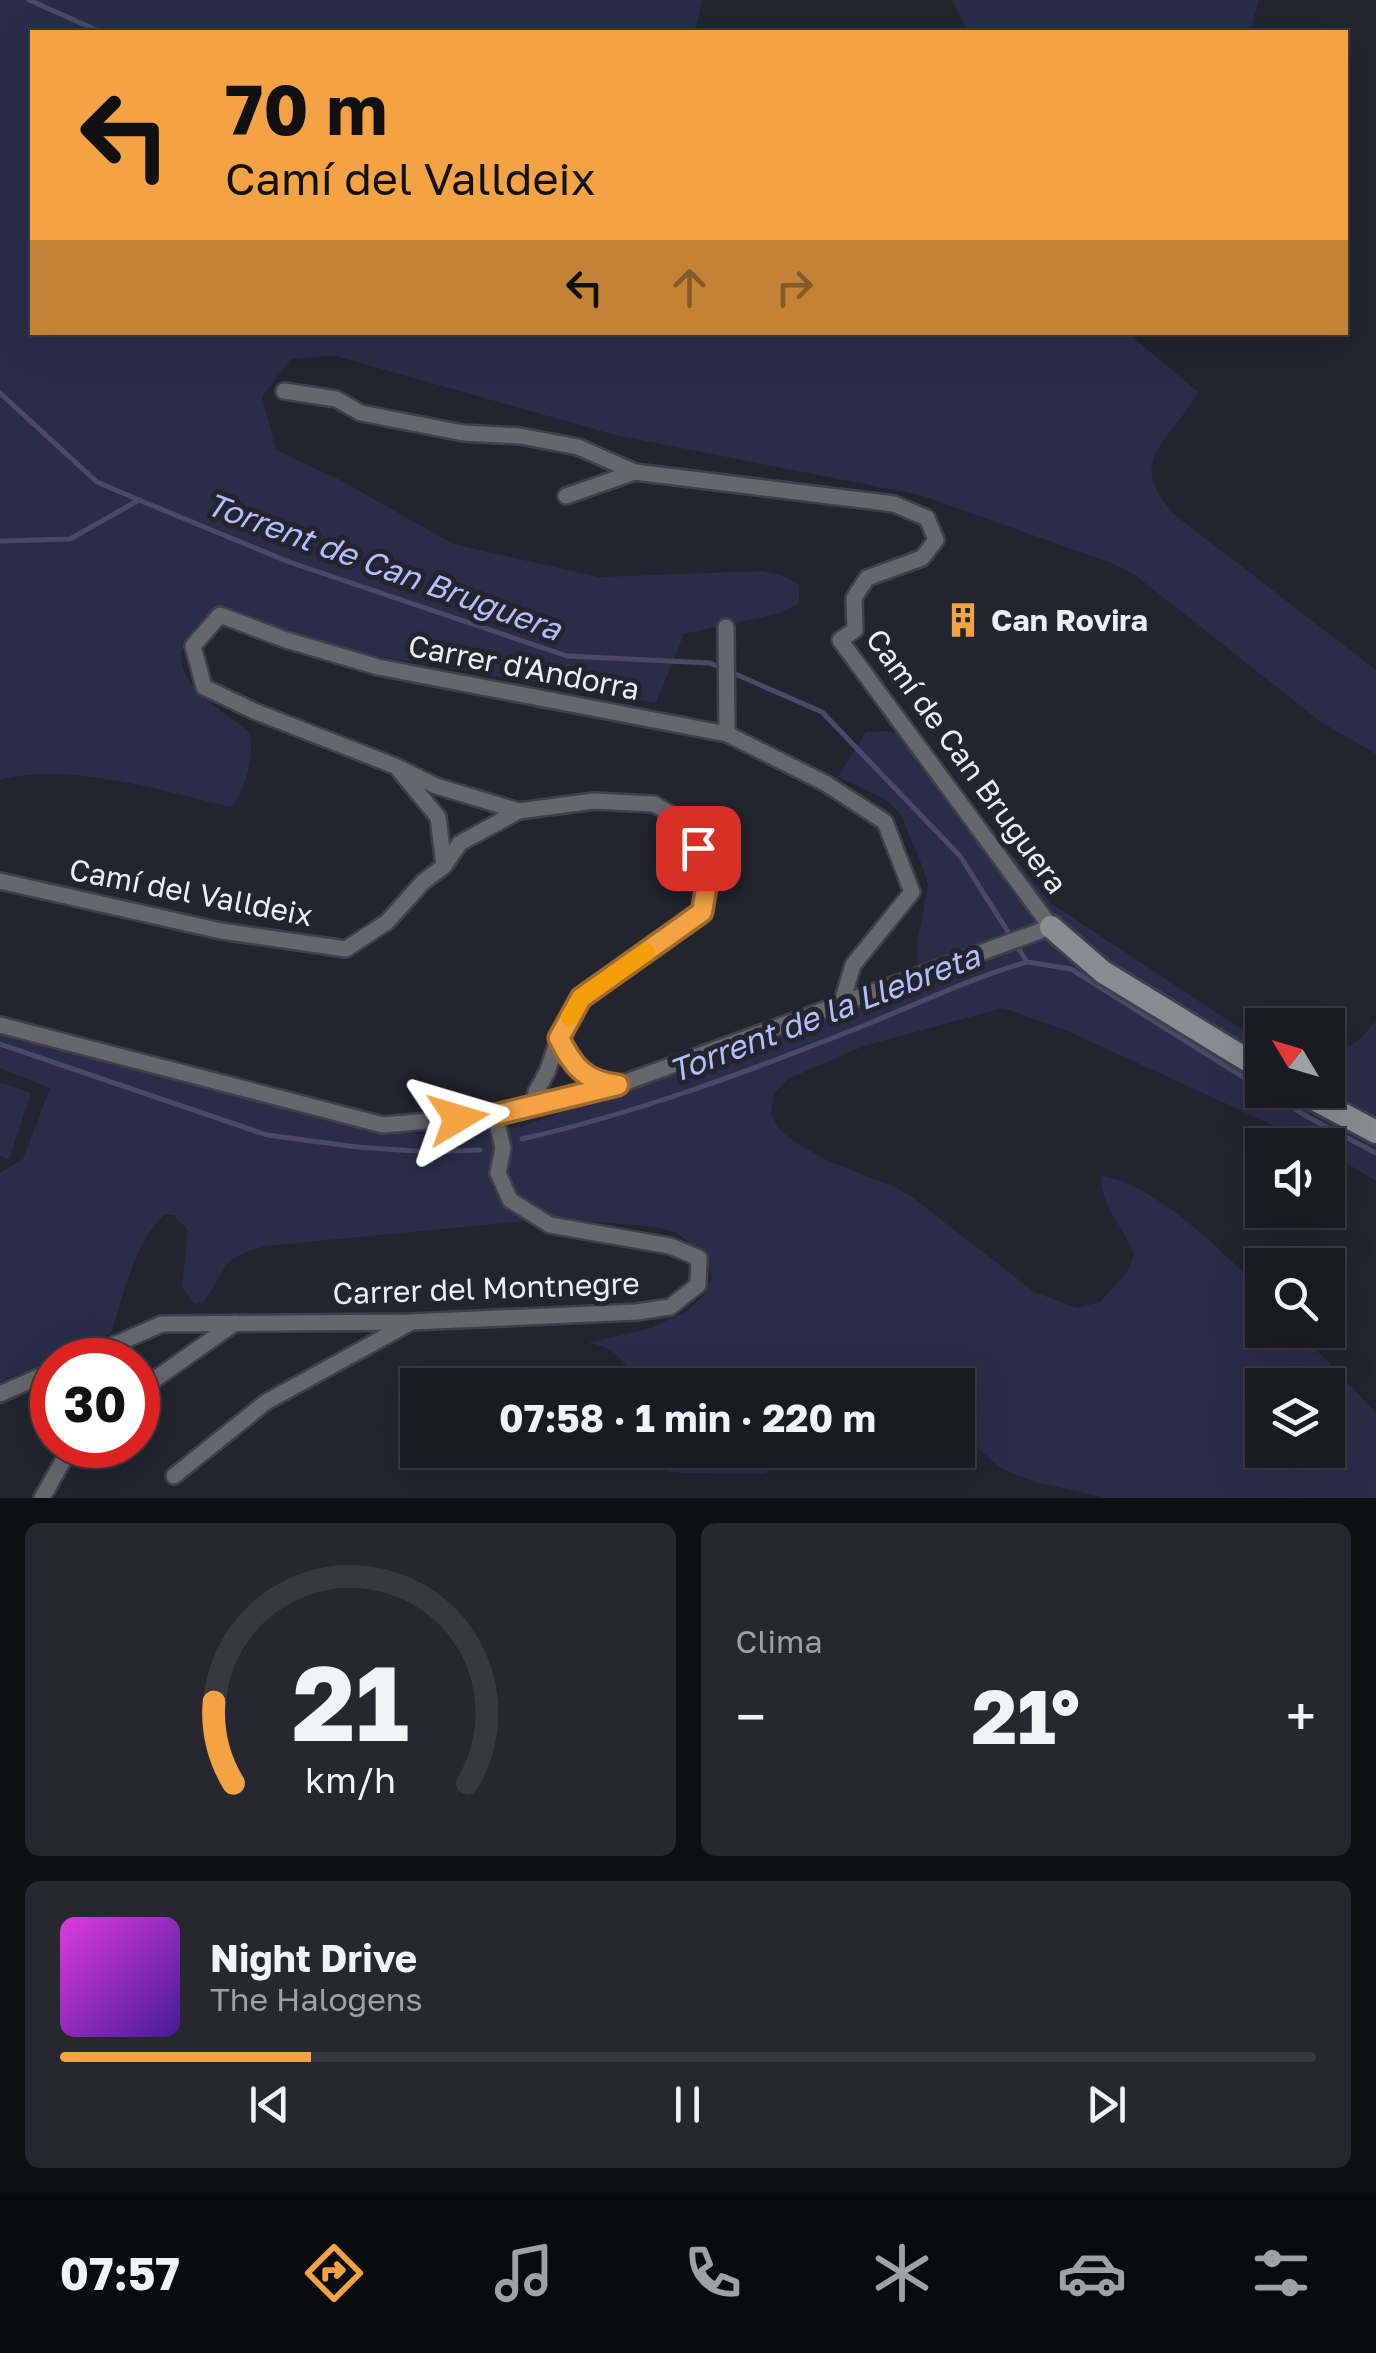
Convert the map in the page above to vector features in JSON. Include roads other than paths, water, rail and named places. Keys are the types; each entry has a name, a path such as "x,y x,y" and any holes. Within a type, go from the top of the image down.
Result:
{"street":[{"path":"284,391 336,399 361,413 578,447 636,472"},
{"path":"566,496 636,472"},
{"name":"Camí de Can Bruguera","path":"636,472 894,504 927,518 936,540 922,558 867,578 854,598 855,630 840,640 1051,926"},
{"name":"Carrer d'Andorra","path":"518,812 436,786 204,687 193,646 220,615 286,640 378,667 727,734 825,784 884,822 912,892 853,965 842,1002"},
{"path":"726,628 727,734"},
{"name":"Carrer d'Andorra","path":"395,766 438,817 444,866"},
{"name":"Camí del Valldeix","path":"0,881 221,931 346,949 387,922 423,882 444,866 460,843 518,812 594,801 654,804 688,824 709,871 702,912 581,998 559,1038 533,1106"},
{"path":"0,1026 384,1124 495,1115 618,1085 1051,926 1103,972 1245,1059"},
{"path":"559,1038 571,1062 598,1082 618,1085"},
{"path":"1331,1108 1376,1132"},
{"name":"Carrer del Montnegre","path":"130,1338 162,1324 411,1322 637,1312 670,1307 698,1285 699,1258 670,1246 550,1226 510,1200 498,1173 503,1148 495,1115"},
{"path":"174,1476 266,1402 411,1322"},
{"path":"160,1376 235,1323"},
{"path":"0,1394 30,1381"},
{"path":"42,1498 59,1468"}],"waterway":[{"path":"29,0 96,30"},
{"path":"0,393 97,482 139,500"},
{"name":"Torrent de Can Bruguera","path":"0,541 70,539 139,500 289,562 567,656 710,663 822,712 960,856 1027,962 1071,969 1245,1078"},
{"name":"Torrent de la Llebreta","path":"522,1139 609,1117 694,1089 1027,962"},
{"name":"Torrent de la Llebreta","path":"0,1044 267,1135 357,1147 430,1152 480,1150"},
{"name":"Torrent de Can Bruguera","path":"1293,1108 1376,1153"}],"place":[{"name":"Can Rovira","path":"963,620"}]}
